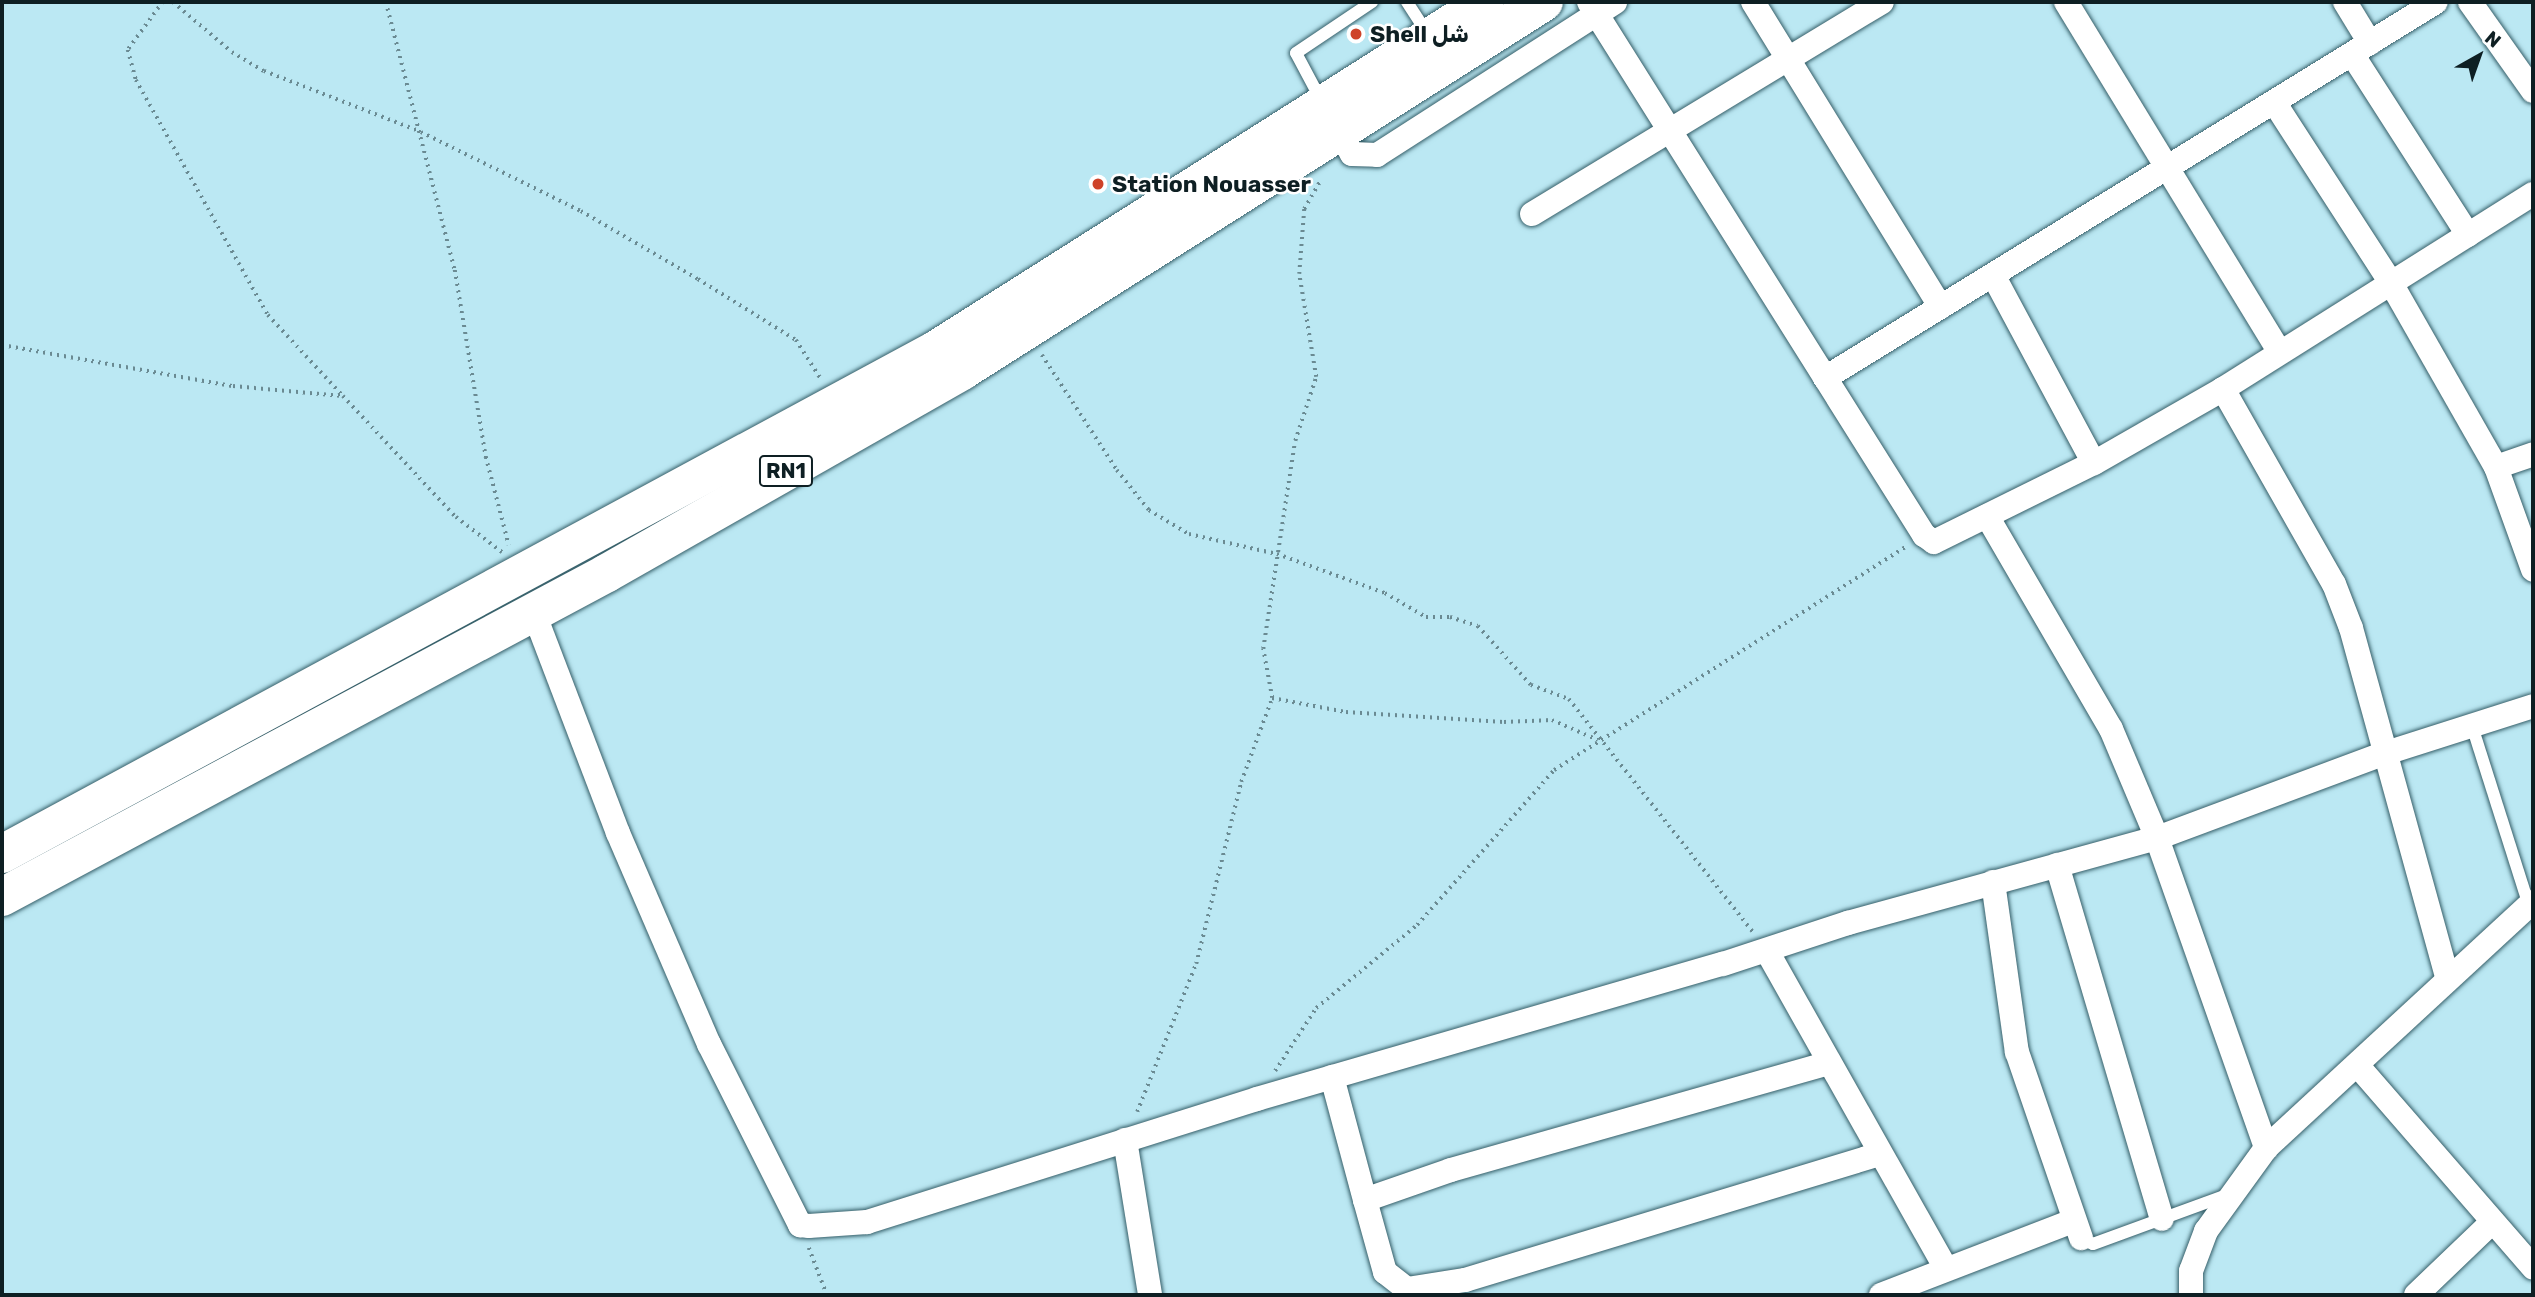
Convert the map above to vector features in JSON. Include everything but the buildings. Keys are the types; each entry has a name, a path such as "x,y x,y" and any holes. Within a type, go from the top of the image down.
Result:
{"highway":[{"name":"RN1","path":"1439,50 1485,2"},
{"name":"RN1","path":"2,897 534,612 1025,331 1439,50 1544,2"},
{"name":"RN1","path":"2,854 516,570 833,407 1335,123"}],"street":[{"path":"1753,2 1941,307"},
{"path":"1532,214 1787,57 1882,2"},
{"path":"2066,2 2280,352"},
{"path":"2345,2 2361,48 2468,235"},
{"path":"1825,379 2436,2"},
{"path":"2470,2 2533,91"},
{"path":"1335,123 1356,156 1377,155 1600,6 1667,130 1924,535 1938,542 2094,463 2223,389 2533,194"},
{"path":"2274,102 2391,283 2496,467 2533,570"},
{"path":"1993,275 2094,463"},
{"path":"2223,389 2334,584 2351,628 2383,754 2448,979"},
{"path":"2496,467 2533,454"},
{"path":"1987,516 2111,729 2157,838 2266,1148"},
{"path":"534,612 618,833 709,1044 800,1225 867,1222 1256,1099 1767,951 1993,882 2157,838 2383,754 2533,706"},
{"path":"2057,865 2162,1219"},
{"path":"1881,1295 1946,1269 2077,1229 2017,1052 1993,882"},
{"path":"2191,1295 2197,1248 2231,1194 2266,1148 2531,904"},
{"path":"1767,951 1946,1269"},
{"path":"1365,1200 1451,1170 1829,1063"},
{"path":"2358,1066 2533,1267"},
{"path":"1332,1077 1385,1272 1407,1289 1465,1279 1880,1154"},
{"path":"1125,1140 1150,1295"},
{"path":"2416,1295 2492,1222"}],"lane":[{"path":"1335,123 1296,53 1372,2"},
{"path":"1407,2 1439,50"},
{"path":"2472,726 2531,904"},
{"path":"2077,1229 2093,1244 2231,1194"}],"path":[{"path":"163,2 128,50 136,80 268,315 456,517 516,570"},
{"path":"173,2 232,52 264,71 421,132 581,211 796,340 820,376 833,407"},
{"path":"386,2 455,270 486,457 516,570"},
{"path":"1125,1140 1196,964 1241,782 1272,698 1262,649 1295,441 1316,377 1299,274 1304,209 1335,123"},
{"path":"1025,331 1117,470 1149,510 1189,534 1278,554 1384,593 1426,617 1450,617 1478,626 1531,685 1569,699 1600,741 1683,839 1767,951"},
{"path":"2,345 233,386 343,396"},
{"path":"1256,1099 1316,1008 1417,925 1554,770 1924,535"},
{"path":"1272,698 1359,713 1504,722 1552,720 1600,741"},
{"path":"800,1225 827,1295"}],"place":[{"name":"Shell شل","path":"1356,34"},
{"name":"Station Nouasser","path":"1098,184"}]}
